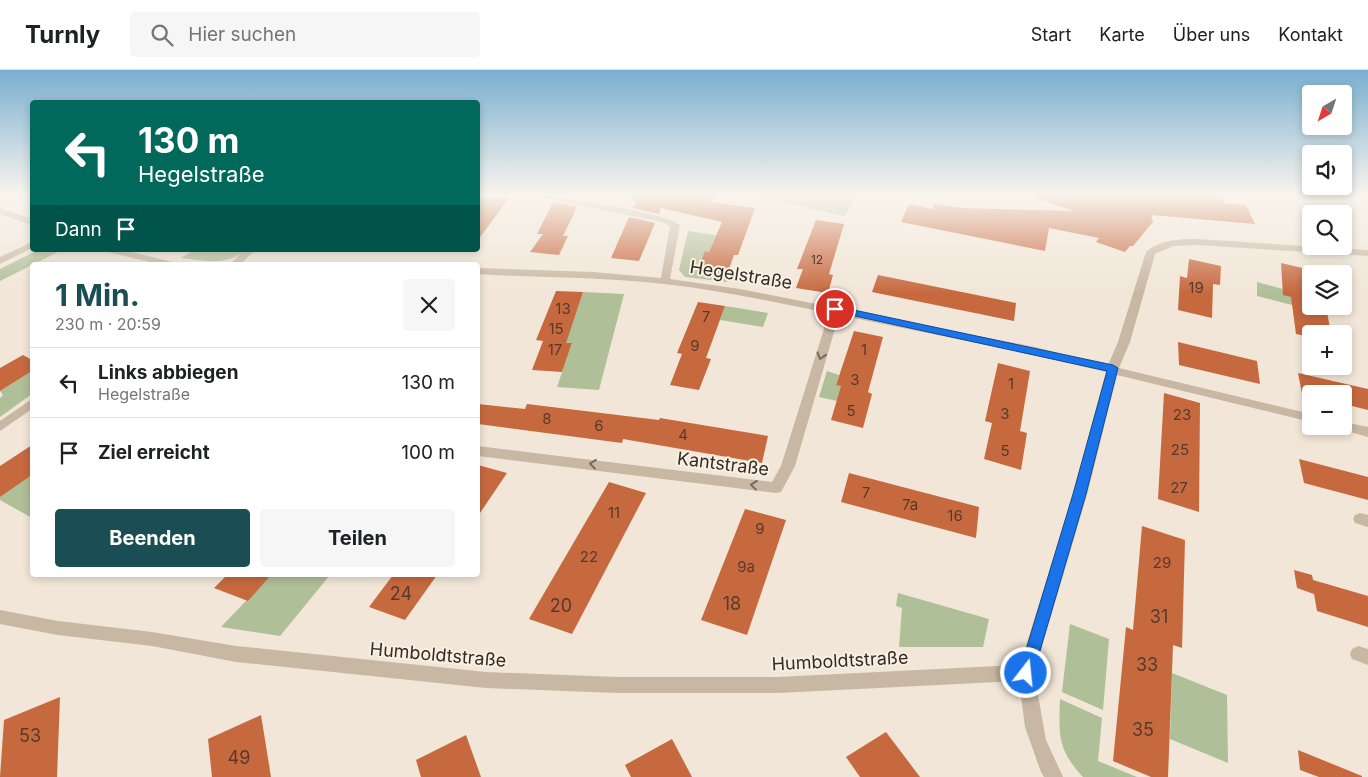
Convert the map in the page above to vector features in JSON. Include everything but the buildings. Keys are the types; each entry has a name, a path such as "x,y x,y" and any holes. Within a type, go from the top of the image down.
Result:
{"street":[{"path":"665,281 675,227"},
{"path":"1054,777 1045,762 1032,718 1026,673 1080,494 1113,368 1124,342 1151,252 1162,246 1178,242 1198,242 1368,253"},
{"path":"0,261 30,246"},
{"path":"119,252 161,262"},
{"path":"237,262 248,252"},
{"name":"Hegelstraße","path":"480,271 593,275 665,281 835,309 1113,368 1302,416"},
{"name":"Kantstraße","path":"480,451 776,488 788,466 835,309"},
{"path":"0,427 30,404"},
{"path":"1352,428 1368,432"},
{"name":"Humboldtstraße","path":"0,617 58,628 152,639 236,654 486,680 617,685 778,684 1026,673"}],"green space":[{"path":"688,231 716,235 709,252 705,251 698,268 728,272 727,282 685,277 679,270"},
{"path":"34,252 58,252 38,262 30,262 30,266 0,281 0,269"},
{"path":"191,252 242,252 222,261 181,258"},
{"path":"1257,282 1283,289 1292,297 1292,305 1257,296"},
{"path":"583,292 624,294 599,390 557,387 572,343 565,343"},
{"path":"725,306 768,313 763,327 720,320"},
{"path":"827,371 839,375 836,385 842,386 837,401 819,397"},
{"path":"30,372 30,395 0,417 0,398 3,395 0,391"},
{"path":"30,476 30,517 0,500 0,497"},
{"path":"269,577 328,577 280,636 221,627"},
{"path":"898,593 989,619 983,647 899,647 902,608 896,606"},
{"path":"1070,624 1109,639 1103,710 1062,692"},
{"path":"1172,673 1227,695 1228,763 1170,739"},
{"path":"1060,699 1102,718 1098,761 1137,777 1083,777 1068,758 1061,741"}],"route":[{"path":"835,309 1113,368 1080,494 1026,673"}]}
